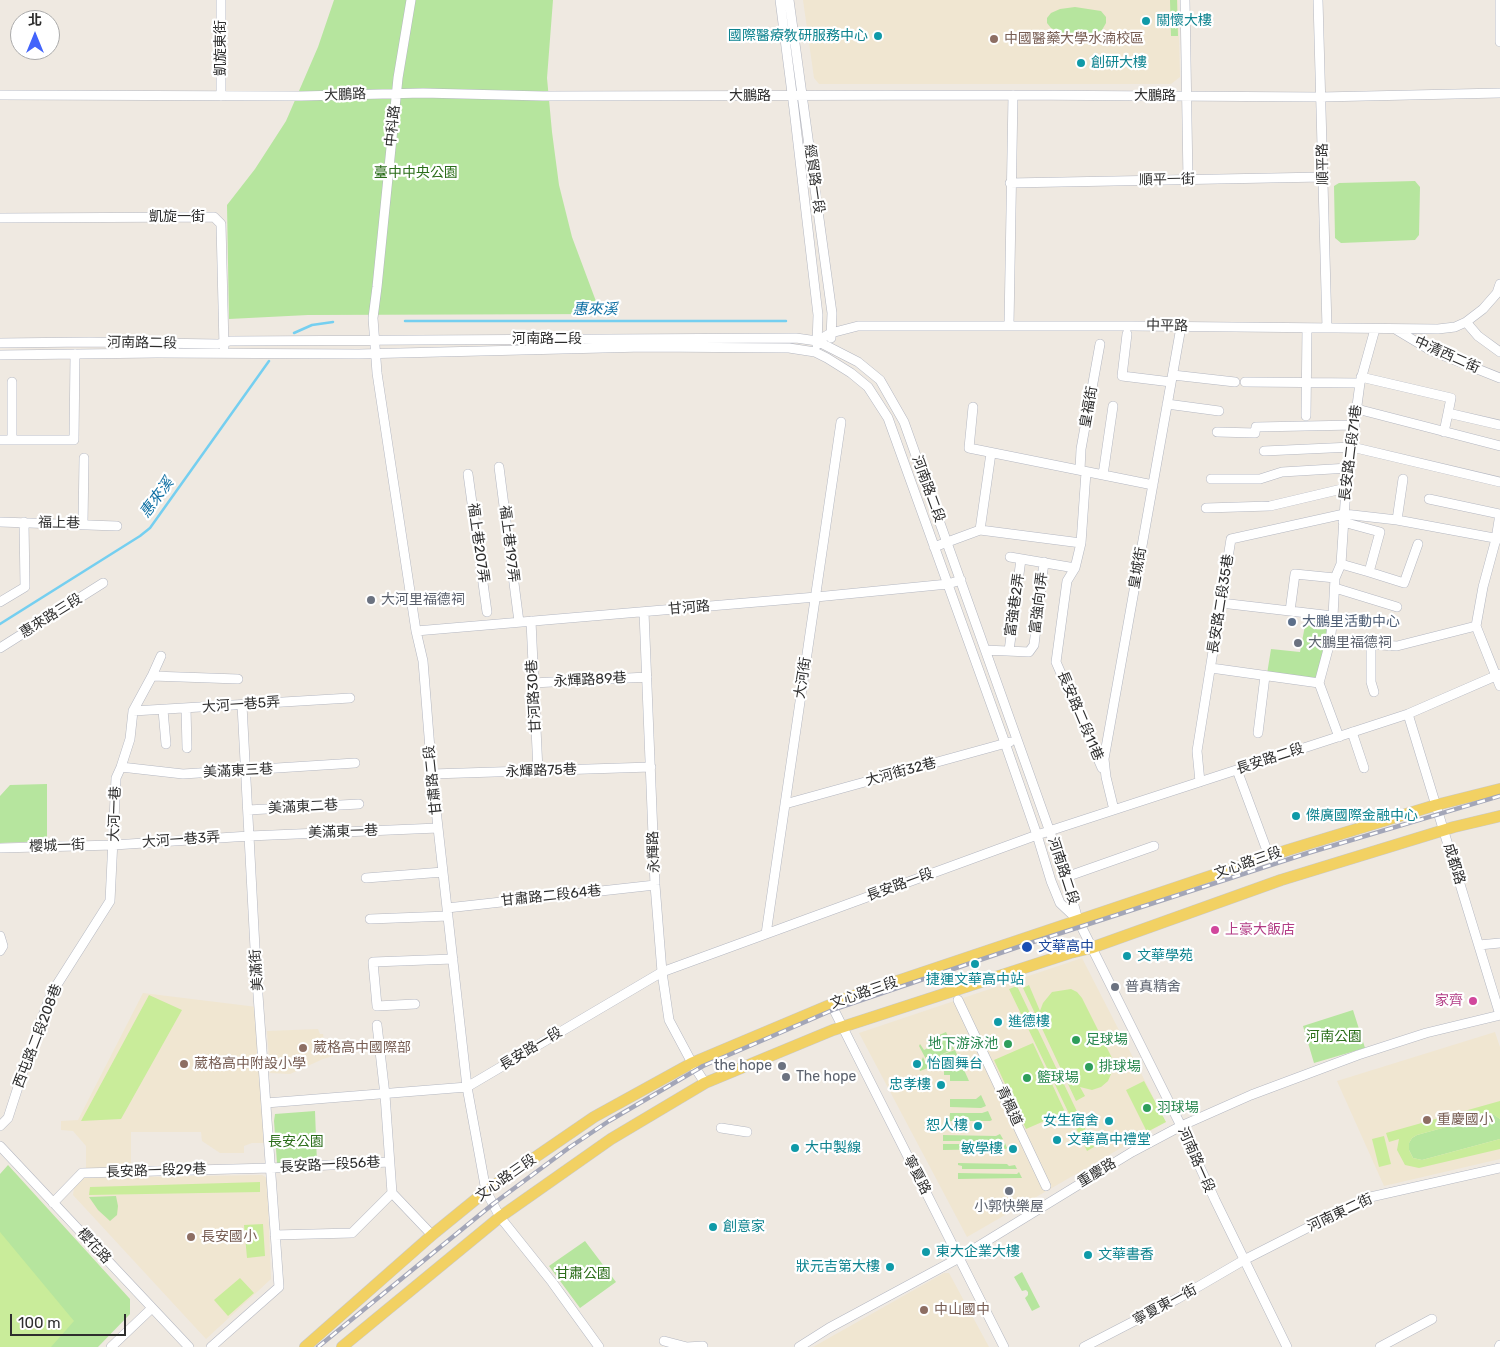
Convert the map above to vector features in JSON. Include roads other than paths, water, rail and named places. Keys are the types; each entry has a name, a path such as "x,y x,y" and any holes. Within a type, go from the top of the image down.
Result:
{"main road":[{"name":"文心路三段","path":"305,1347 432,1235 486,1192 594,1117 692,1063 831,1004 1078,920 1270,856 1436,805 1500,789"},
{"name":"文心路三段","path":"342,1347 500,1216 612,1139 705,1083 843,1026 1070,953 1091,948 1281,880 1444,830 1500,816"}],"street":[{"name":"凱旋東街","path":"220,0 221,96"},
{"name":"中科路","path":"374,341 373,318 397,93 411,0"},
{"name":"經貿路一段","path":"780,0 818,314 818,341 815,352"},
{"name":"經貿路一段","path":"790,0 831,305 831,333 827,358"},
{"path":"1185,0 1188,180"},
{"name":"順平路","path":"1318,0 1327,328"},
{"path":"1500,0 1500,42"},
{"name":"大鵬路","path":"0,95 221,96 397,93 543,96 1013,95 1321,97 1500,94"},
{"path":"1010,325 1010,183 1013,95"},
{"name":"順平一街","path":"1010,183 1323,177"},
{"name":"凱旋一街","path":"0,218 214,217 221,224 224,353"},
{"name":"中平路","path":"818,341 831,333 858,326 1181,326 1438,330 1466,322 1483,309 1497,293 1500,284"},
{"path":"1466,322 1478,336 1500,352"},
{"name":"皇城街","path":"1114,810 1106,777 1104,759 1181,326"},
{"path":"1306,416 1307,328"},
{"name":"長安路二段71巷","path":"1319,683 1330,642 1335,578 1341,564 1346,488 1360,380 1375,329"},
{"name":"中清西二街","path":"1394,329 1430,350 1500,378"},
{"path":"1127,334 1122,376 1235,382"},
{"name":"河南路二段","path":"0,343 218,344 230,341 796,338 818,341 830,346 858,362 880,380 904,422 1050,831 1078,920"},
{"name":"甘肅路二段","path":"374,341 416,631 423,661 432,774 467,1087 486,1192 500,1216 552,1282 599,1347"},
{"name":"皇福街","path":"1081,543 1083,471 1081,449 1100,344"},
{"name":"河南路二段","path":"0,355 375,353 644,347 789,348 815,352 827,358 851,373 868,387 884,410 893,429 1006,743 1051,881 1060,902 1078,920"},
{"path":"0,440 74,440 75,354"},
{"path":"1245,382 1306,383 1360,380 1451,398 1444,432"},
{"path":"12,382 12,440"},
{"path":"1167,404 1219,411"},
{"path":"1103,475 1113,406"},
{"path":"973,407 969,448 1153,485"},
{"path":"1357,409 1500,446"},
{"path":"1448,413 1500,425"},
{"name":"大河街","path":"766,934 841,422"},
{"path":"1217,432 1256,433 1256,427 1355,425"},
{"path":"1264,451 1352,447 1500,482"},
{"path":"980,530 991,453"},
{"path":"83,524 84,458"},
{"name":"福上巷197弄","path":"499,467 519,622"},
{"path":"1210,480 1260,479 1282,472 1349,468"},
{"name":"福上巷207弄","path":"468,474 487,612"},
{"path":"1397,520 1403,479"},
{"path":"1206,508 1270,506 1346,488"},
{"path":"1429,499 1500,514 1498,539 1476,626 1498,675 1500,686"},
{"path":"1343,518 1397,520 1420,526 1498,539"},
{"path":"1343,518 1380,532 1370,572"},
{"name":"長安路二段35巷","path":"1200,782 1197,752 1231,539 1343,518"},
{"name":"福上巷","path":"0,522 117,526"},
{"path":"0,602 24,587 24,522"},
{"path":"934,547 980,530 1081,543"},
{"name":"長安路二段11巷","path":"1081,543 1075,568 1067,581 1056,662 1106,777"},
{"path":"1341,564 1404,583 1418,544"},
{"path":"1010,557 1075,568"},
{"name":"富強巷2弄","path":"1008,651 1021,559"},
{"name":"富強向1弄","path":"1008,651 1029,652 1034,645 1044,562"},
{"path":"1290,611 1295,574 1335,578"},
{"name":"甘河路","path":"416,631 816,597 948,584 961,580"},
{"name":"惠來路三段","path":"0,648 103,583"},
{"path":"1335,588 1397,607"},
{"path":"1221,603 1333,616"},
{"name":"永輝路","path":"644,612 655,885 662,972 669,1020 705,1083"},
{"name":"甘河路30巷","path":"530,621 538,771"},
{"path":"1330,642 1397,646 1476,626"},
{"path":"1371,644 1371,682 1374,692"},
{"path":"986,650 1008,651"},
{"name":"大河一巷","path":"64,972 110,901 116,778 122,766 130,739 133,712 161,656"},
{"path":"1211,668 1319,683 1339,737"},
{"name":"長安路二段","path":"1037,835 1408,714 1498,675"},
{"path":"152,676 238,678"},
{"path":"1258,733 1265,676"},
{"name":"永輝路89巷","path":"534,683 647,677"},
{"name":"大河一巷5弄","path":"133,712 350,698"},
{"name":"美滿街","path":"242,705 266,1103"},
{"path":"186,708 187,748"},
{"path":"163,710 166,744"},
{"name":"成都路","path":"1408,714 1500,1015"},
{"path":"1352,732 1364,768"},
{"name":"大河街32巷","path":"784,804 1017,740"},
{"name":"美滿東三巷","path":"122,766 183,774 355,763"},
{"name":"永輝路75巷","path":"432,774 651,767"},
{"path":"1237,770 1270,856"},
{"name":"美滿東二巷","path":"248,810 359,804"},
{"name":"美滿東一巷","path":"249,836 438,828"},
{"name":"長安路一段","path":"266,1103 467,1087 662,972 1037,835"},
{"name":"大河一巷3弄","path":"114,845 249,836"},
{"name":"櫻城一街","path":"0,848 114,845"},
{"path":"1066,877 1154,846"},
{"path":"366,878 443,872"},
{"name":"甘肅路二段64巷","path":"370,919 447,912 655,885"},
{"name":"河南路一段","path":"1078,920 1181,1126 1287,1347"},
{"path":"0,936 3,946 0,951"},
{"path":"1479,945 1500,943"},
{"path":"415,1004 377,1006 373,962 453,959"},
{"name":"西屯路二段208巷","path":"0,1126 8,1118 51,994 64,972"},
{"name":"青楓道","path":"958,1000 988,1069 1046,1186"},
{"name":"寧夏路","path":"831,1004 1004,1347"},
{"name":"重慶路","path":"799,1347 829,1328 959,1258 1132,1152 1181,1126 1251,1095 1358,1055 1426,1032 1500,1015"},
{"path":"377,1025 385,1095 392,1193 432,1235"},
{"path":"211,1347 279,1287 266,1103"},
{"path":"721,1128 747,1132"},
{"name":"櫻花路","path":"0,1146 188,1347"},
{"name":"長安路一段56巷","path":"270,1168 389,1162"},
{"name":"長安路一段29巷","path":"53,1203 82,1173 270,1168"},
{"name":"河南東二街","path":"1244,1260 1366,1198 1500,1168"},
{"path":"275,1235 352,1233 392,1193"},
{"name":"寧夏東一街","path":"1084,1347 1177,1299 1244,1260"},
{"path":"111,1347 152,1308"},
{"path":"1380,1347 1432,1319"},
{"path":"664,1341 687,1347 703,1346"}],"waterway":[{"name":"惠來溪","path":"405,321 786,321"},
{"name":"惠來溪","path":"294,333 312,325 333,322"},
{"name":"惠來溪","path":"0,624 150,528 269,361"}],"railway":[{"path":"318,1347 493,1204 570,1147 609,1121 703,1066 835,1009 1027,944 1308,853 1500,796"}],"place":[{"name":"關懷大樓","path":"1146,21"},
{"name":"國際醫療敎研服務中心","path":"878,36"},
{"name":"中國醫藥大學水湳校區","path":"994,39"},
{"name":"創研大樓","path":"1081,63"},
{"name":"大河里福德祠","path":"371,600"},
{"name":"大鵬里活動中心","path":"1292,622"},
{"name":"大鵬里福德祠","path":"1298,643"},
{"name":"傑廣國際金融中心","path":"1296,816"},
{"name":"上豪大飯店","path":"1215,930"},
{"name":"文華高中","path":"1027,947"},
{"name":"文華學苑","path":"1127,956"},
{"name":"捷運文華高中站","path":"975,964"},
{"name":"普真精舍","path":"1115,987"},
{"name":"家齊","path":"1473,1001"},
{"name":"進德樓","path":"998,1022"},
{"name":"足球場","path":"1076,1040"},
{"name":"地下游泳池","path":"1008,1044"},
{"name":"葳格高中國際部","path":"303,1048"},
{"name":"葳格高中附設小學","path":"184,1064"},
{"name":"怡園舞台","path":"917,1064"},
{"name":"the hope","path":"782,1066"},
{"name":"排球場","path":"1089,1067"},
{"name":"The hope","path":"786,1077"},
{"name":"籃球場","path":"1027,1078"},
{"name":"忠孝樓","path":"941,1085"},
{"name":"羽球場","path":"1147,1108"},
{"name":"重慶國小","path":"1427,1120"},
{"name":"女生宿舍","path":"1109,1121"},
{"name":"恕人樓","path":"978,1126"},
{"name":"文華高中禮堂","path":"1057,1140"},
{"name":"大中製線","path":"795,1148"},
{"name":"敏學樓","path":"1013,1149"},
{"name":"小郭快樂屋","path":"1009,1191"},
{"name":"創意家","path":"713,1227"},
{"name":"長安國小","path":"191,1237"},
{"name":"東大企業大樓","path":"926,1252"},
{"name":"文華書香","path":"1088,1255"},
{"name":"狀元吉第大樓","path":"890,1267"},
{"name":"中山國中","path":"924,1310"}],"park label":[{"name":"臺中中央公園","path":"416,173"},
{"name":"河南公園","path":"1334,1037"},
{"name":"長安公園","path":"296,1142"},
{"name":"甘肅公園","path":"583,1274"}]}
